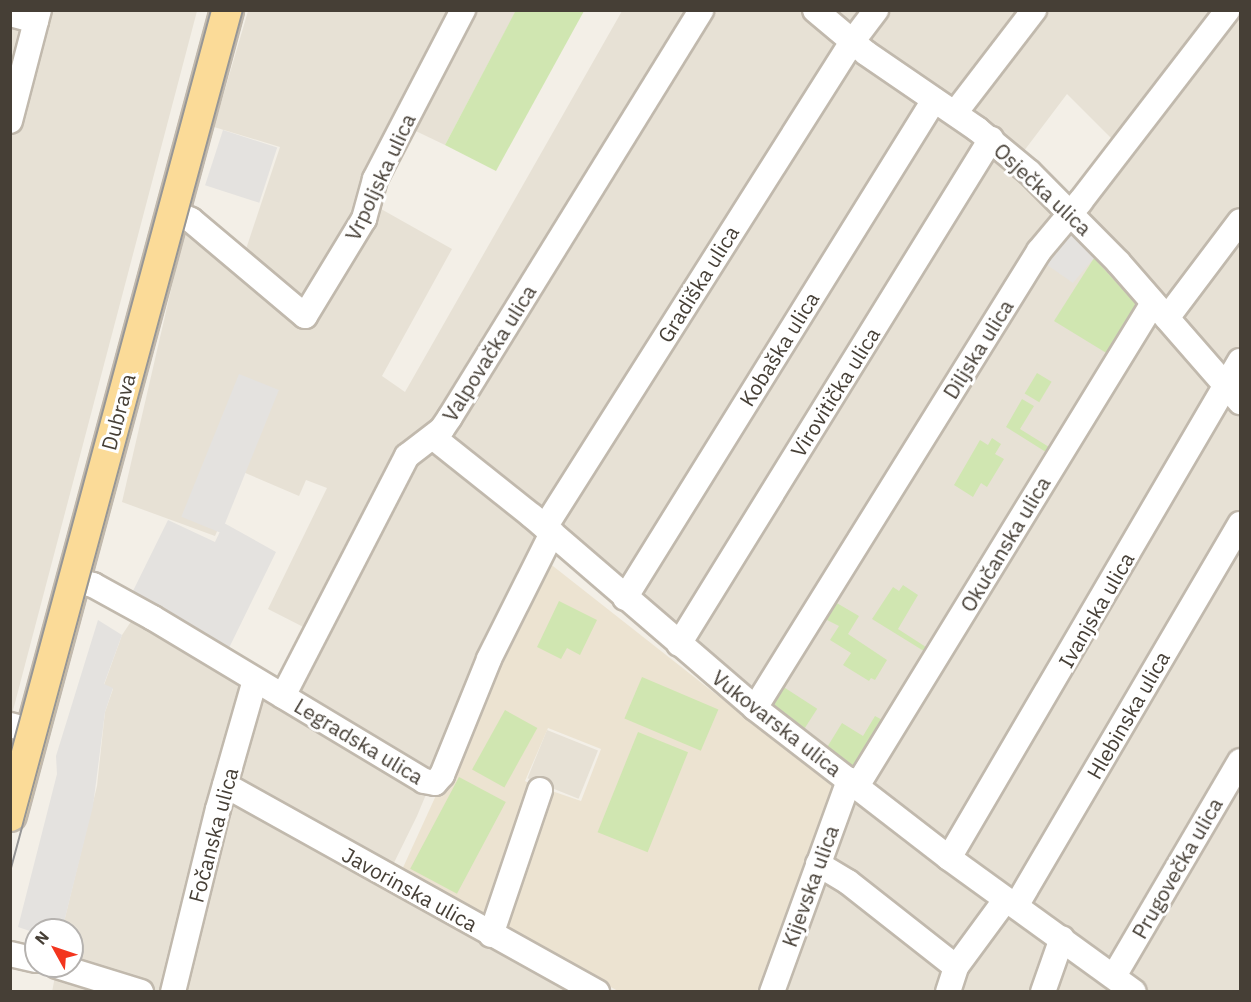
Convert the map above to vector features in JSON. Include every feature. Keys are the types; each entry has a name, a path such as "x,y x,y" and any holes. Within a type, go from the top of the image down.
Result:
{"main road":[{"name":"Dubrava","path":"10,815 22,728 73,580 227,10"}],"street":[{"name":"Vrpoljska ulica","path":"171,211 191,220 305,316 364,219 375,179 463,10"},
{"name":"Valpovačka ulica","path":"283,696 407,456 433,437 450,417 701,10"},
{"name":"Osječka ulica","path":"815,10 852,42 991,139 1071,212 1233,394"},
{"name":"Gradiška ulica","path":"548,530 852,42 876,10"},
{"path":"955,113 1034,10"},
{"name":"Diljska ulica","path":"755,708 1039,251 1228,10"},
{"path":"10,14 38,16 10,122"},
{"name":"Kobaška ulica","path":"625,598 934,100"},
{"name":"Virovitička ulica","path":"679,644 991,139"},
{"name":"Okučanska ulica","path":"853,783 1160,310 1240,221"},
{"name":"Ivanjska ulica","path":"949,858 1233,394 1240,361"},
{"name":"Vukovarska ulica","path":"433,437 548,530 755,708 949,858 1134,992"},
{"name":"Hlebinska ulica","path":"948,992 957,967 1011,902 1240,524"},
{"name":"Legradska ulica","path":"73,580 93,585 120,600 424,781 435,783 442,775 489,659 548,530"},
{"name":"Fočanska ulica","path":"173,992 225,785 255,680"},
{"name":"Prugovečka ulica","path":"1114,976 1240,761"},
{"name":"Kijevska ulica","path":"772,992 818,864 853,783"},
{"name":"Javorinska ulica","path":"225,785 597,992"},
{"path":"491,935 540,790"},
{"path":"818,864 848,882 957,967"},
{"path":"1043,992 1062,938"},
{"path":"84,974 141,992"}],"shaded area":[{"path":"11,11 197,11 11,718"},
{"path":"248,11 516,11 445,145 399,123 358,196 452,249 382,376 405,392 622,11 1240,11 1240,991 780,991 856,770 769,705 548,524 479,668 417,816 385,881 581,991 52,992 55,978 84,978 84,918 65,918 97,786 105,712 113,689 104,685 122,635 132,620 286,706 325,638 268,609 327,488 306,480 299,496 243,472 215,536 122,502 186,225 239,270 280,147 214,127","holes":["1067,94 1113,140 1073,223 1011,168"]},
{"path":"223,130 277,148 259,203 205,185"},
{"path":"1069,228 1094,258 1073,283 1043,262"},
{"path":"239,374 279,390 221,533 181,517"},
{"path":"168,520 215,542 224,523 276,552 228,650 132,593"},
{"path":"544,559 834,787 759,991 618,991 501,927 546,789 581,801 601,749 548,728 525,781 536,787 488,920 401,872"},
{"path":"98,620 122,635 104,684 113,688 105,712 93,806 65,918 24,918 24,929 18,927 57,774 56,756"},
{"path":"547,730 598,751 579,799 528,778"}],"green space":[{"path":"516,10 584,11 496,171 445,145"},
{"path":"1094,258 1138,306 1108,354 1054,321"},
{"path":"1037,373 1052,382 1039,402 1025,394"},
{"path":"1022,399 1034,406 1020,429 1049,447 1062,426 1065,428 1049,454 1006,427"},
{"path":"992,438 1001,444 995,454 1004,459 987,487 981,483 973,497 954,485 980,440 988,445"},
{"path":"903,585 918,595 898,629 929,649 927,653 872,619 893,587 899,591"},
{"path":"559,601 597,620 580,655 567,648 561,659 537,647"},
{"path":"835,602 859,616 848,634 887,660 875,680 871,678 869,681 843,665 851,653 830,640 839,626 825,619"},
{"path":"642,677 718,709 701,751 624,718"},
{"path":"782,686 817,709 805,728 769,705"},
{"path":"505,710 537,728 504,787 472,769"},
{"path":"875,716 886,722 856,770 826,749 842,723 863,736"},
{"path":"638,732 688,752 648,852 598,832"},
{"path":"459,777 506,802 457,894 410,869"}],"tram line":[{"path":"10,755 211,10"},
{"path":"10,872 243,10"}]}
